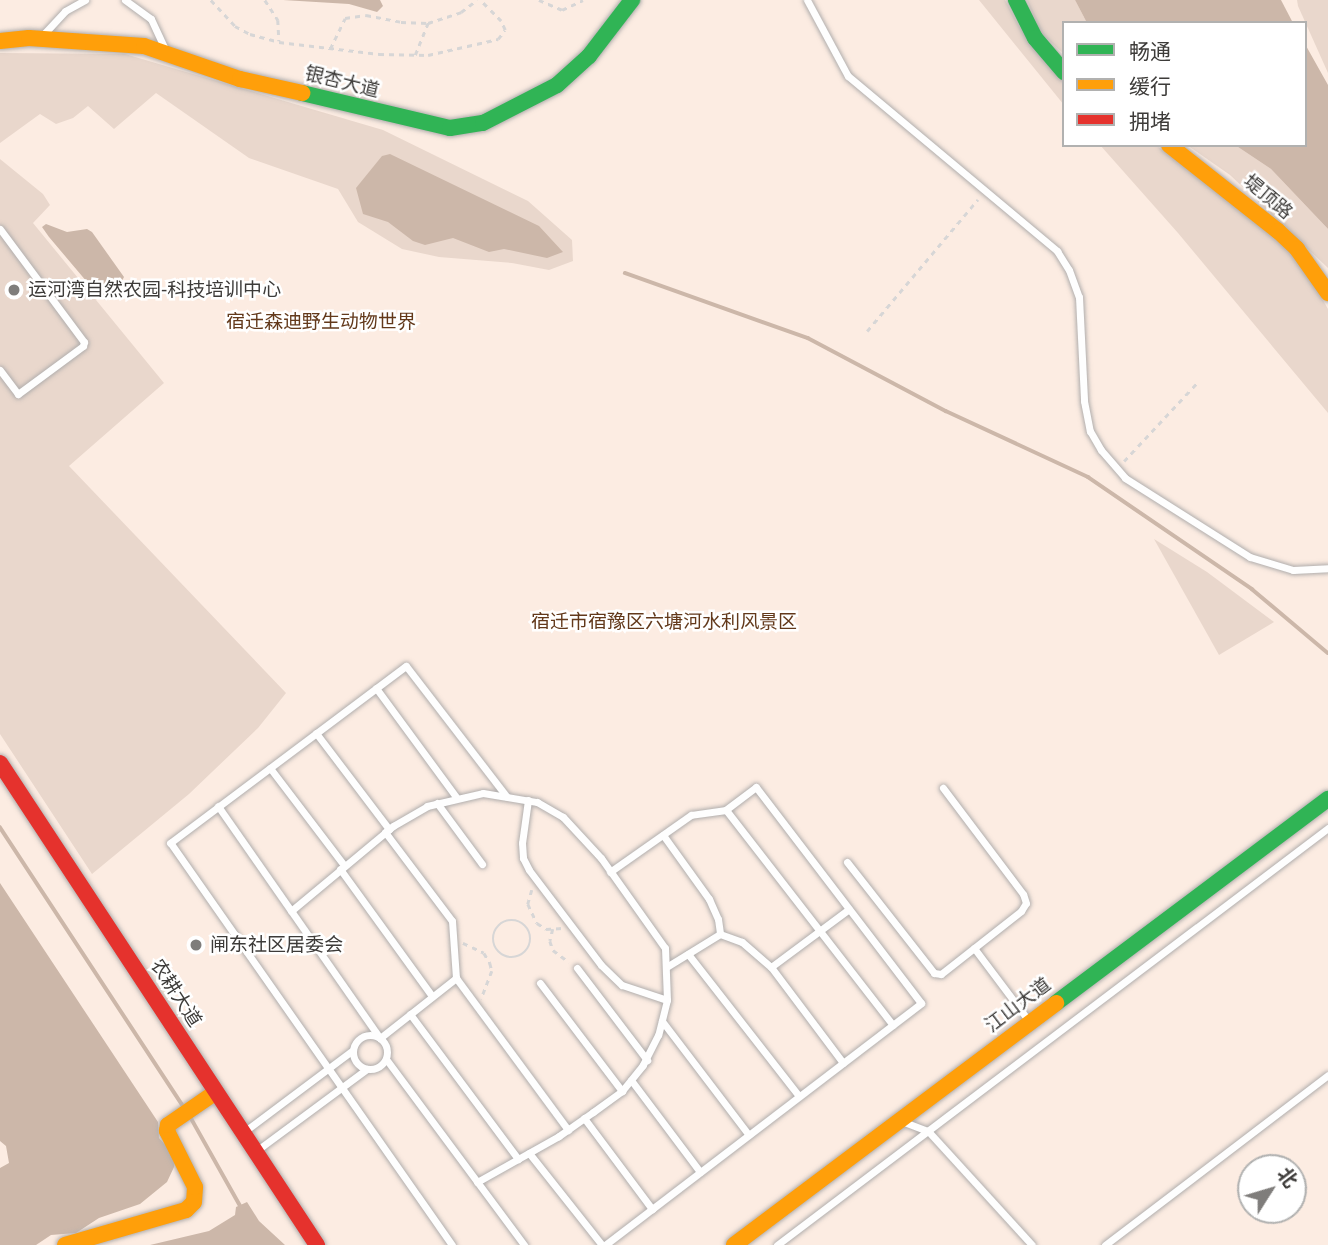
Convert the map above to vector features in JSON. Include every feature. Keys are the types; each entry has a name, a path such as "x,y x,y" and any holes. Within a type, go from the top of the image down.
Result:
{"street":[{"name":"银杏大道","path":"0,41 39,38 144,47 240,79 450,128 483,123 557,85 589,56 632,0"},
{"path":"1016,0 1035,38 1062,70"},
{"name":"堤顶路","path":"1172,147 1278,231 1297,249 1328,293"},
{"name":"农耕大道","path":"0,764 317,1245"},
{"name":"江山大道","path":"734,1245 1328,799"},
{"path":"65,1245 186,1210 194,1202 195,1187 167,1131 168,1125 216,1092"}],"lane":[{"path":"39,38 65,11 85,0"},
{"path":"125,0 151,19 167,55"},
{"path":"807,0 848,76 1057,251 1069,270 1079,297 1083,322 1084,401 1090,431 1118,469 1140,490 1185,514 1250,557 1293,570 1328,568"},
{"path":"0,229 84,342 83,346 18,394 0,370"},
{"path":"452,1245 170,843 406,666 506,796"},
{"path":"376,688 456,797"},
{"path":"316,733 452,921 456,978 568,1130"},
{"path":"270,768 432,996"},
{"path":"529,1153 604,1245 921,1003 756,787 726,810 691,815 610,872"},
{"path":"847,862 934,973 941,974 1021,911 1026,898 943,788"},
{"path":"291,911 387,830 437,803 483,793 528,800 563,817 610,872 665,948 668,966 667,1000 662,1021 647,1060 631,1080 622,1090 568,1130 477,1182"},
{"path":"528,800 523,858 536,880 601,965 622,985 667,1000"},
{"path":"437,803 482,864"},
{"path":"218,806 387,1047 386,1059 379,1067 367,1069 255,1152"},
{"path":"726,810 893,1025"},
{"path":"777,1245 1328,828"},
{"path":"663,835 709,899 718,919 720,934"},
{"path":"771,967 849,909"},
{"path":"668,966 720,934"},
{"path":"720,934 742,942 771,967 843,1063"},
{"path":"974,948 1030,1022"},
{"path":"688,954 799,1096"},
{"path":"577,968 647,1060"},
{"path":"243,1132 328,1069 353,1049 363,1036 380,1038 456,978"},
{"path":"540,984 622,1090"},
{"path":"411,1014 518,1159"},
{"path":"662,1021 749,1135"},
{"path":"353,1049 358,1064 367,1069"},
{"path":"386,1059 524,1245"},
{"path":"1105,1245 1328,1075"},
{"path":"631,1080 700,1172"},
{"path":"584,1118 652,1209"},
{"path":"900,1120 928,1131 1032,1245"}],"path":[{"path":"211,0 235,26 250,34 279,42 330,49 428,55 498,39 505,30 501,20 479,0 461,12 428,23 401,22 366,15 353,16 339,26 330,49"},
{"path":"265,0 278,20 279,42"},
{"path":"539,0 562,10 583,0"},
{"path":"415,55 428,23"},
{"path":"867,331 985,191"},
{"path":"1118,469 1141,440 1198,382"},
{"path":"536,880 528,904 535,920 546,929 571,926"},
{"path":"513,920 527,927 531,943 525,953 509,958 497,949 494,935 501,924 513,920"},
{"path":"527,927 535,920"},
{"path":"553,929 550,941 553,950 577,968"},
{"path":"453,939 487,956 492,971 477,1007"},
{"path":"487,956 497,949"}],"green space":[{"name":"宿迁市宿豫区六塘河水利风景区","path":"0,0 1328,0 1328,1245 0,1245"}],"shaded area":[{"path":"283,0 380,0 383,6 377,12 349,4"},
{"path":"979,0 1005,0 1019,26 1062,78 1062,103"},
{"path":"1027,0 1075,0 1086,21 1062,21 1062,52 1041,33"},
{"path":"1075,0 1281,0 1292,21 1086,21"},
{"path":"1297,0 1328,0 1328,73 1307,21"},
{"path":"1307,48 1328,85 1328,229 1271,169 1238,147 1307,147"},
{"path":"0,53 125,54 383,130 528,201 572,240 573,261 549,270 512,263 439,257 402,249 358,222 338,189 249,158 156,93 114,129 88,106 73,118 56,124 40,114 0,143"},
{"path":"1102,147 1159,147 1286,246 1311,279 1328,309 1328,413 1178,233"},
{"path":"1190,147 1238,147 1271,169 1328,229 1328,268 1230,175"},
{"path":"390,154 539,226 563,252 547,258 504,249 489,252 453,238 425,245 413,241 388,222 363,214 356,188 382,156"},
{"path":"0,159 43,194 50,205 33,223 164,383 69,466 286,693 258,728 189,794 92,874 0,734"},
{"path":"46,224 67,232 87,229 92,232 124,277 115,294 105,300 98,295 49,237 42,227"},
{"path":"1154,539 1207,572 1274,622 1219,655"},
{"path":"0,883 158,1122 159,1138 175,1156 174,1167 167,1182 140,1204 99,1218 76,1233 51,1235 36,1245 0,1245 0,1168 9,1163 6,1146 0,1141"},
{"path":"247,1202 259,1221 285,1245 150,1245 209,1231 235,1215 236,1207"}],"waterway":[{"path":"625,273 808,338 946,411 1088,477 1252,589 1328,653"},
{"path":"0,827 184,1107"},
{"path":"190,1116 241,1207"}],"traffic: fast":[{"path":"302,93 450,128 483,123 557,85 589,56 632,0"},
{"path":"1016,0 1035,38 1062,70"},
{"path":"1056,1003 1328,799"}],"traffic: slow":[{"path":"0,41 29,38 144,46 240,79 302,93"},
{"path":"1172,147 1278,231 1297,249 1328,293"},
{"path":"734,1245 1056,1003"},
{"path":"65,1245 186,1210 194,1202 195,1187 167,1131 168,1125 216,1092"}],"traffic: jam":[{"path":"0,763 317,1245"}],"place":[{"name":"运河湾自然农园-科技培训中心","path":"14,290"},
{"name":"闸东社区居委会","path":"196,945"}],"park label":[{"name":"宿迁森迪野生动物世界","path":"321,322"}]}
